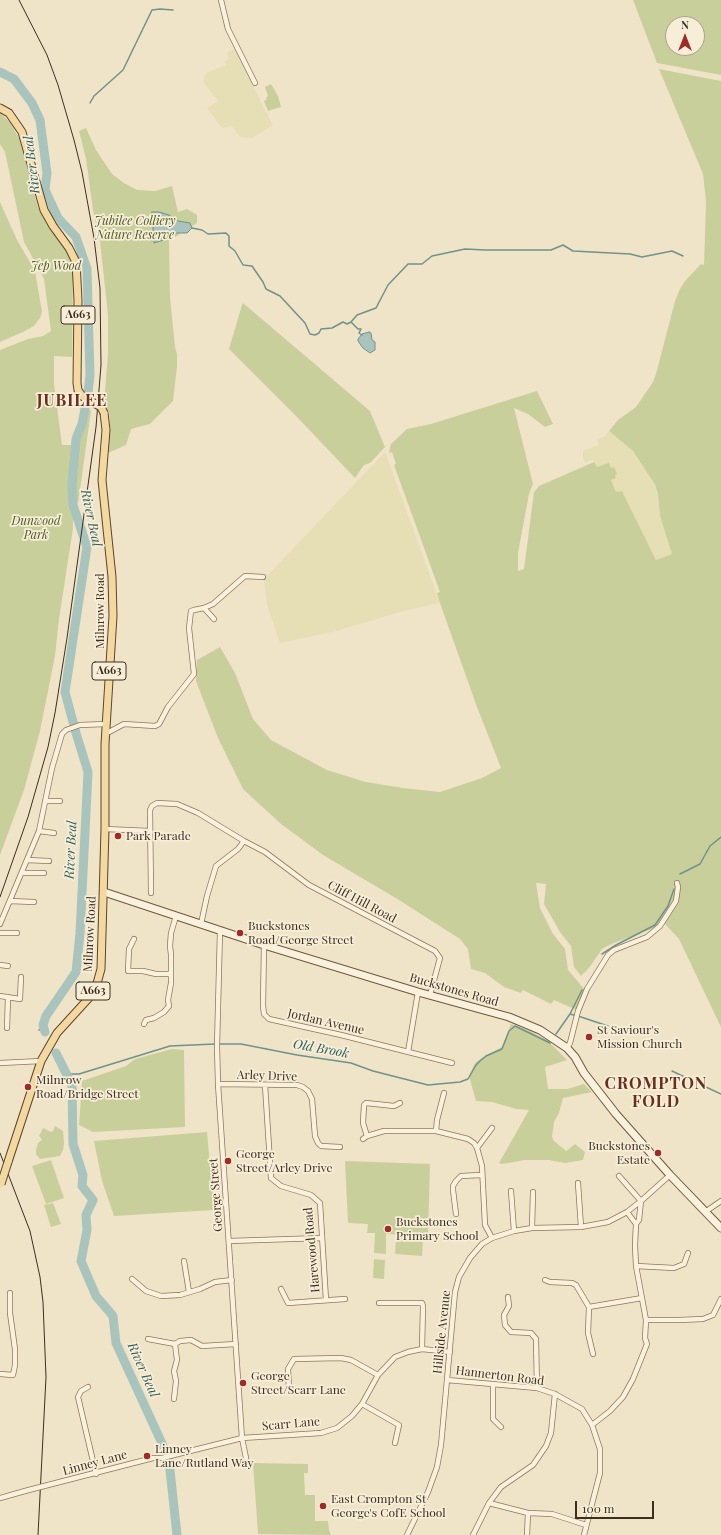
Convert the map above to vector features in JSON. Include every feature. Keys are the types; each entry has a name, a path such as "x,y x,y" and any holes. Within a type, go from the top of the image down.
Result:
{"main road":[{"name":"Milnrow Road","path":"0,108 9,113 22,132 44,210 53,226 69,248 76,262 78,300 78,390 82,396 101,407 104,414 106,430 102,480 112,576 113,609 106,728 102,969 88,999 57,1033 41,1061 1,1186"},
{"name":"Buckstones Road","path":"104,892 264,945 418,992 509,1017 540,1030 567,1048 612,1109 670,1175 721,1228"}],"street":[{"path":"221,0 228,29 255,83"},
{"path":"0,924 39,831 60,737 66,730 80,726 116,729 124,724 155,726 159,724 168,707 194,674 189,628 189,617 191,611 213,604 245,576 263,577"},
{"path":"204,608 214,619"},
{"path":"45,800 60,801"},
{"path":"151,893 150,810 152,806 157,803 177,804 198,813 244,841 238,849 216,866 207,896 201,924"},
{"path":"105,829 150,831"},
{"path":"39,831 54,834"},
{"name":"Cliff Hill Road","path":"244,841 265,852 309,885 435,951 440,958 430,995"},
{"path":"27,860 49,861"},
{"path":"22,873 44,873"},
{"path":"567,1048 570,1043 576,1019 587,989 608,955 614,950 647,937 660,926 676,901 678,887 677,883"},
{"path":"10,901 34,902"},
{"path":"144,1024 146,1020 154,1018 164,1012 169,1006 168,1000 171,987 171,933 176,916"},
{"name":"George Street","path":"220,930 217,1046 218,1084 242,1438 246,1458"},
{"path":"0,933 17,933"},
{"path":"134,939 129,949 128,971 171,974"},
{"name":"Jordan Avenue","path":"264,945 262,1006 264,1014 269,1019 341,1035 452,1063"},
{"path":"0,965 8,966"},
{"path":"0,996 20,999 21,977"},
{"path":"408,1052 418,992"},
{"path":"7,1028 8,998"},
{"path":"0,1063 41,1061"},
{"name":"Arley Drive","path":"218,1084 297,1085 306,1089 312,1099 315,1136 318,1143 321,1146 340,1147"},
{"name":"Harewood Road","path":"265,1085 271,1178 281,1186 311,1196 320,1203 326,1300"},
{"path":"436,1132 437,1120 444,1093"},
{"path":"367,1136 363,1122 364,1106 366,1103 394,1106 400,1104"},
{"path":"477,1148 492,1128"},
{"path":"363,1139 384,1130 436,1132 468,1139 474,1143 482,1166 481,1175 485,1225 492,1238"},
{"path":"456,1214 453,1186 456,1181 461,1176 481,1175"},
{"name":"Hillside Avenue","path":"407,1535 428,1492 437,1467 442,1445 454,1299 459,1276 470,1258 482,1244 492,1238 514,1230 581,1227 608,1222 627,1212 670,1175"},
{"path":"592,1424 610,1411 623,1397 633,1379 647,1344 645,1338 646,1320 636,1266 635,1245 636,1224 639,1220 641,1201 619,1176"},
{"path":"578,1183 581,1227"},
{"path":"511,1191 514,1230"},
{"path":"532,1228 533,1192"},
{"path":"705,1212 721,1201"},
{"path":"627,1212 636,1224"},
{"path":"228,1241 322,1238"},
{"path":"636,1266 674,1268 684,1264 688,1253"},
{"path":"184,1261 189,1292"},
{"path":"132,1279 146,1291 161,1296 180,1295 200,1289 215,1282 232,1280"},
{"path":"545,1280 550,1282 572,1283 576,1286 589,1307 588,1333 593,1354"},
{"path":"281,1289 288,1303 345,1299"},
{"path":"0,1374 13,1375 15,1349 10,1313 10,1293"},
{"path":"508,1297 508,1306 504,1315 505,1326 511,1332 531,1333 536,1339 537,1388"},
{"path":"589,1307 642,1298"},
{"path":"646,1320 703,1319 713,1315 721,1299"},
{"path":"379,1303 422,1303 424,1306 422,1349"},
{"path":"388,1303 388,1309"},
{"path":"148,1339 175,1344 180,1341 191,1340 202,1346 236,1344"},
{"path":"174,1399 176,1381 174,1371 177,1360 175,1344"},
{"name":"Scarr Lane","path":"242,1438 321,1433 337,1428 352,1416 362,1404 378,1375 395,1357 422,1349 450,1352"},
{"path":"302,1390 289,1390 288,1369 294,1359 342,1358 351,1360 378,1375"},
{"name":"Hannerton Road","path":"447,1380 537,1388 556,1394 582,1409 592,1424 600,1449 600,1473 584,1535"},
{"path":"493,1384 493,1419 500,1427"},
{"path":"88,1387 81,1391 78,1397 96,1474"},
{"path":"472,1535 489,1503 501,1487 533,1465 546,1446 551,1433 556,1394"},
{"path":"362,1404 399,1426 395,1444"},
{"name":"Linney Lane","path":"0,1498 96,1474 140,1461 164,1457 242,1438"},
{"path":"489,1503 528,1513 552,1514 586,1526"},
{"path":"527,1535 528,1513"}],"shaded area":[{"path":"236,49 273,125 252,138 240,137 232,126 222,128 207,108 218,101 203,82 206,73 226,65 225,61 229,59 227,52"},
{"path":"609,431 633,451 654,485 658,494 660,516 673,554 656,560 622,491 616,492 597,468 593,459 585,463 583,451 599,445 597,440 605,436"},
{"path":"385,452 440,603 403,611 336,631 280,643 267,604 264,579"}],"green space":[{"path":"633,0 721,0 721,75 657,63"},
{"path":"659,69 721,81 721,1027 679,939 665,924 611,944 602,949 589,968 581,976 574,967 571,946 560,932 544,904 546,884 536,883 540,908 553,934 565,949 568,970 585,990 577,1010 554,1000 551,1004 523,990 521,993 504,987 485,973 471,969 468,949 460,939 399,900 323,855 281,824 243,789 218,738 196,681 197,660 220,647 235,673 253,719 271,740 327,770 366,782 440,792 482,778 501,768 477,707 440,603 437,593 440,592 394,465 396,464 392,452 389,453 391,444 407,429 431,424 537,391 553,424 545,427 528,414 514,408 533,484 529,494 518,553 518,571 524,569 534,492 539,486 594,462 597,467 609,463 611,468 614,467 617,474 615,475 616,478 611,480 616,492 622,491 656,560 672,554 660,516 658,494 655,485 633,451 609,431 618,420 636,407 653,382 675,301 680,289 685,281 701,264 704,265 706,202 703,174"},
{"path":"271,84 278,96 281,107 268,111 264,101 268,96 265,87"},
{"name":"Dunwood Park","path":"0,113 10,122 19,138 38,207 56,237 73,260 72,357 54,356 54,384 62,445 73,445 69,490 73,528 55,656 40,731 24,790 0,855 0,350 28,339 43,336 51,331 44,279 24,242 5,152 0,144"},
{"name":"Jubilee Colliery Nature Reserve","path":"86,128 96,150 112,174 137,190 155,191 172,186 178,212 187,209 197,215 197,223 169,241 170,297 177,354 173,401 150,424 131,429 126,445 108,453 110,427 109,412 104,403 108,354 108,315 100,241 93,210 86,159 79,131"},
{"path":"0,202 17,240 35,271 42,312 40,318 34,326 0,342"},
{"path":"243,303 370,411 385,447 370,463 364,465 355,478 229,349"},
{"path":"89,409 91,411 78,504 73,488 79,439 85,428"},
{"path":"511,1024 530,1031 548,1041 567,1060 545,1067 548,1089 567,1089 584,1084 592,1092 563,1098 559,1113 554,1122 552,1137 554,1141 566,1151 575,1144 585,1152 583,1160 565,1163 549,1160 525,1160 502,1164 499,1163 529,1110 516,1109 492,1102 476,1101 469,1076 475,1063 502,1047"},
{"path":"172,1049 184,1050 185,1127 93,1132 79,1125 82,1081 126,1066 135,1059"},
{"path":"55,1126 63,1131 63,1150 60,1156 40,1159 36,1154 38,1143 42,1140 39,1136 43,1128 51,1132"},
{"path":"207,1132 214,1210 114,1216 102,1181 94,1141"},
{"path":"51,1160 64,1198 46,1204 32,1166"},
{"path":"345,1161 430,1164 428,1236 386,1234 386,1254 374,1253 375,1233 367,1233 368,1224 348,1223"},
{"path":"53,1203 61,1224 51,1227 44,1205"},
{"path":"396,1238 423,1240 422,1256 395,1254"},
{"path":"374,1259 385,1260 384,1279 373,1278"},
{"path":"253,1463 308,1464 308,1473 304,1473 305,1495 315,1495 315,1521 328,1521 331,1535 258,1534"}],"water":[{"path":"152,212 159,212 169,215 178,221 190,223 192,228 187,233 177,233 167,239 154,243"},
{"path":"369,332 371,333 372,340 375,342 375,350 370,353 363,348 358,341 362,334"}],"waterway":[{"path":"90,103 94,96 123,70 152,10 173,10"},
{"name":"River Beal","path":"0,72 14,79 32,103 40,120 47,173 45,190 58,218 76,237 87,269 90,375 82,424 76,439 72,484 73,505 87,547 65,692 88,772 80,933 76,972 46,1016 43,1025 45,1032"},
{"path":"192,228 202,230 208,234 226,233 229,236 229,246 235,251 243,265 252,266 266,289 280,296 305,323 310,334 315,335 319,333 321,329 332,328 343,322 347,324 357,315 376,308 388,285 408,264 422,264 432,256 465,249 551,250 563,245 573,251 630,254 642,257 672,251 683,256"},
{"path":"351,322 358,329 361,329 359,333 362,335"},
{"name":"Old Brook","path":"680,874 700,864 710,846 721,837"},
{"name":"Old Brook","path":"602,954 655,925 668,906 674,889"},
{"name":"Old Brook","path":"556,1034 570,1014 582,990"},
{"path":"570,1014 608,1026"},
{"name":"Old Brook","path":"219,1044 241,1044 297,1055 351,1063 373,1071 428,1085 460,1082 468,1079 480,1061 486,1056 502,1049 509,1031 515,1026 550,1043"},
{"name":"River Beal","path":"39,1030 44,1029"},
{"name":"Old Brook","path":"62,1067 71,1074 79,1074 170,1046 215,1044"},
{"name":"River Beal","path":"56,1053 72,1085 73,1144 83,1175 82,1186 93,1200 86,1215 87,1230 81,1261 96,1296 113,1316 116,1343 165,1450"},
{"path":"672,1071 721,1094"},
{"name":"River Beal","path":"169,1461 177,1535"}],"tram line":[{"path":"0,897 28,817 48,747 55,713 67,638 96,427 101,365 100,288 94,238 82,172 58,85 47,55 19,0"},
{"path":"0,1153 30,1231 40,1277 43,1302 46,1377 38,1535"}],"place":[{"name":"Park Parade","path":"118,836"},
{"name":"Buckstones Road/George Street","path":"240,933"},
{"name":"St Saviour's Mission Church","path":"589,1037"},
{"name":"Milnrow Road/Bridge Street","path":"28,1087"},
{"name":"Buckstones Estate","path":"658,1153"},
{"name":"George Street/Arley Drive","path":"228,1161"},
{"name":"Buckstones Primary School","path":"388,1229"},
{"name":"George Street/Scarr Lane","path":"243,1383"},
{"name":"Linney Lane/Rutland Way","path":"147,1456"},
{"name":"East Crompton St George's CofE School","path":"323,1506"}],"district":[{"name":"JUBILEE","path":"72,401"},
{"name":"CROMPTON FOLD","path":"656,1093"}],"park label":[{"name":"Jep Wood","path":"56,266"}]}
